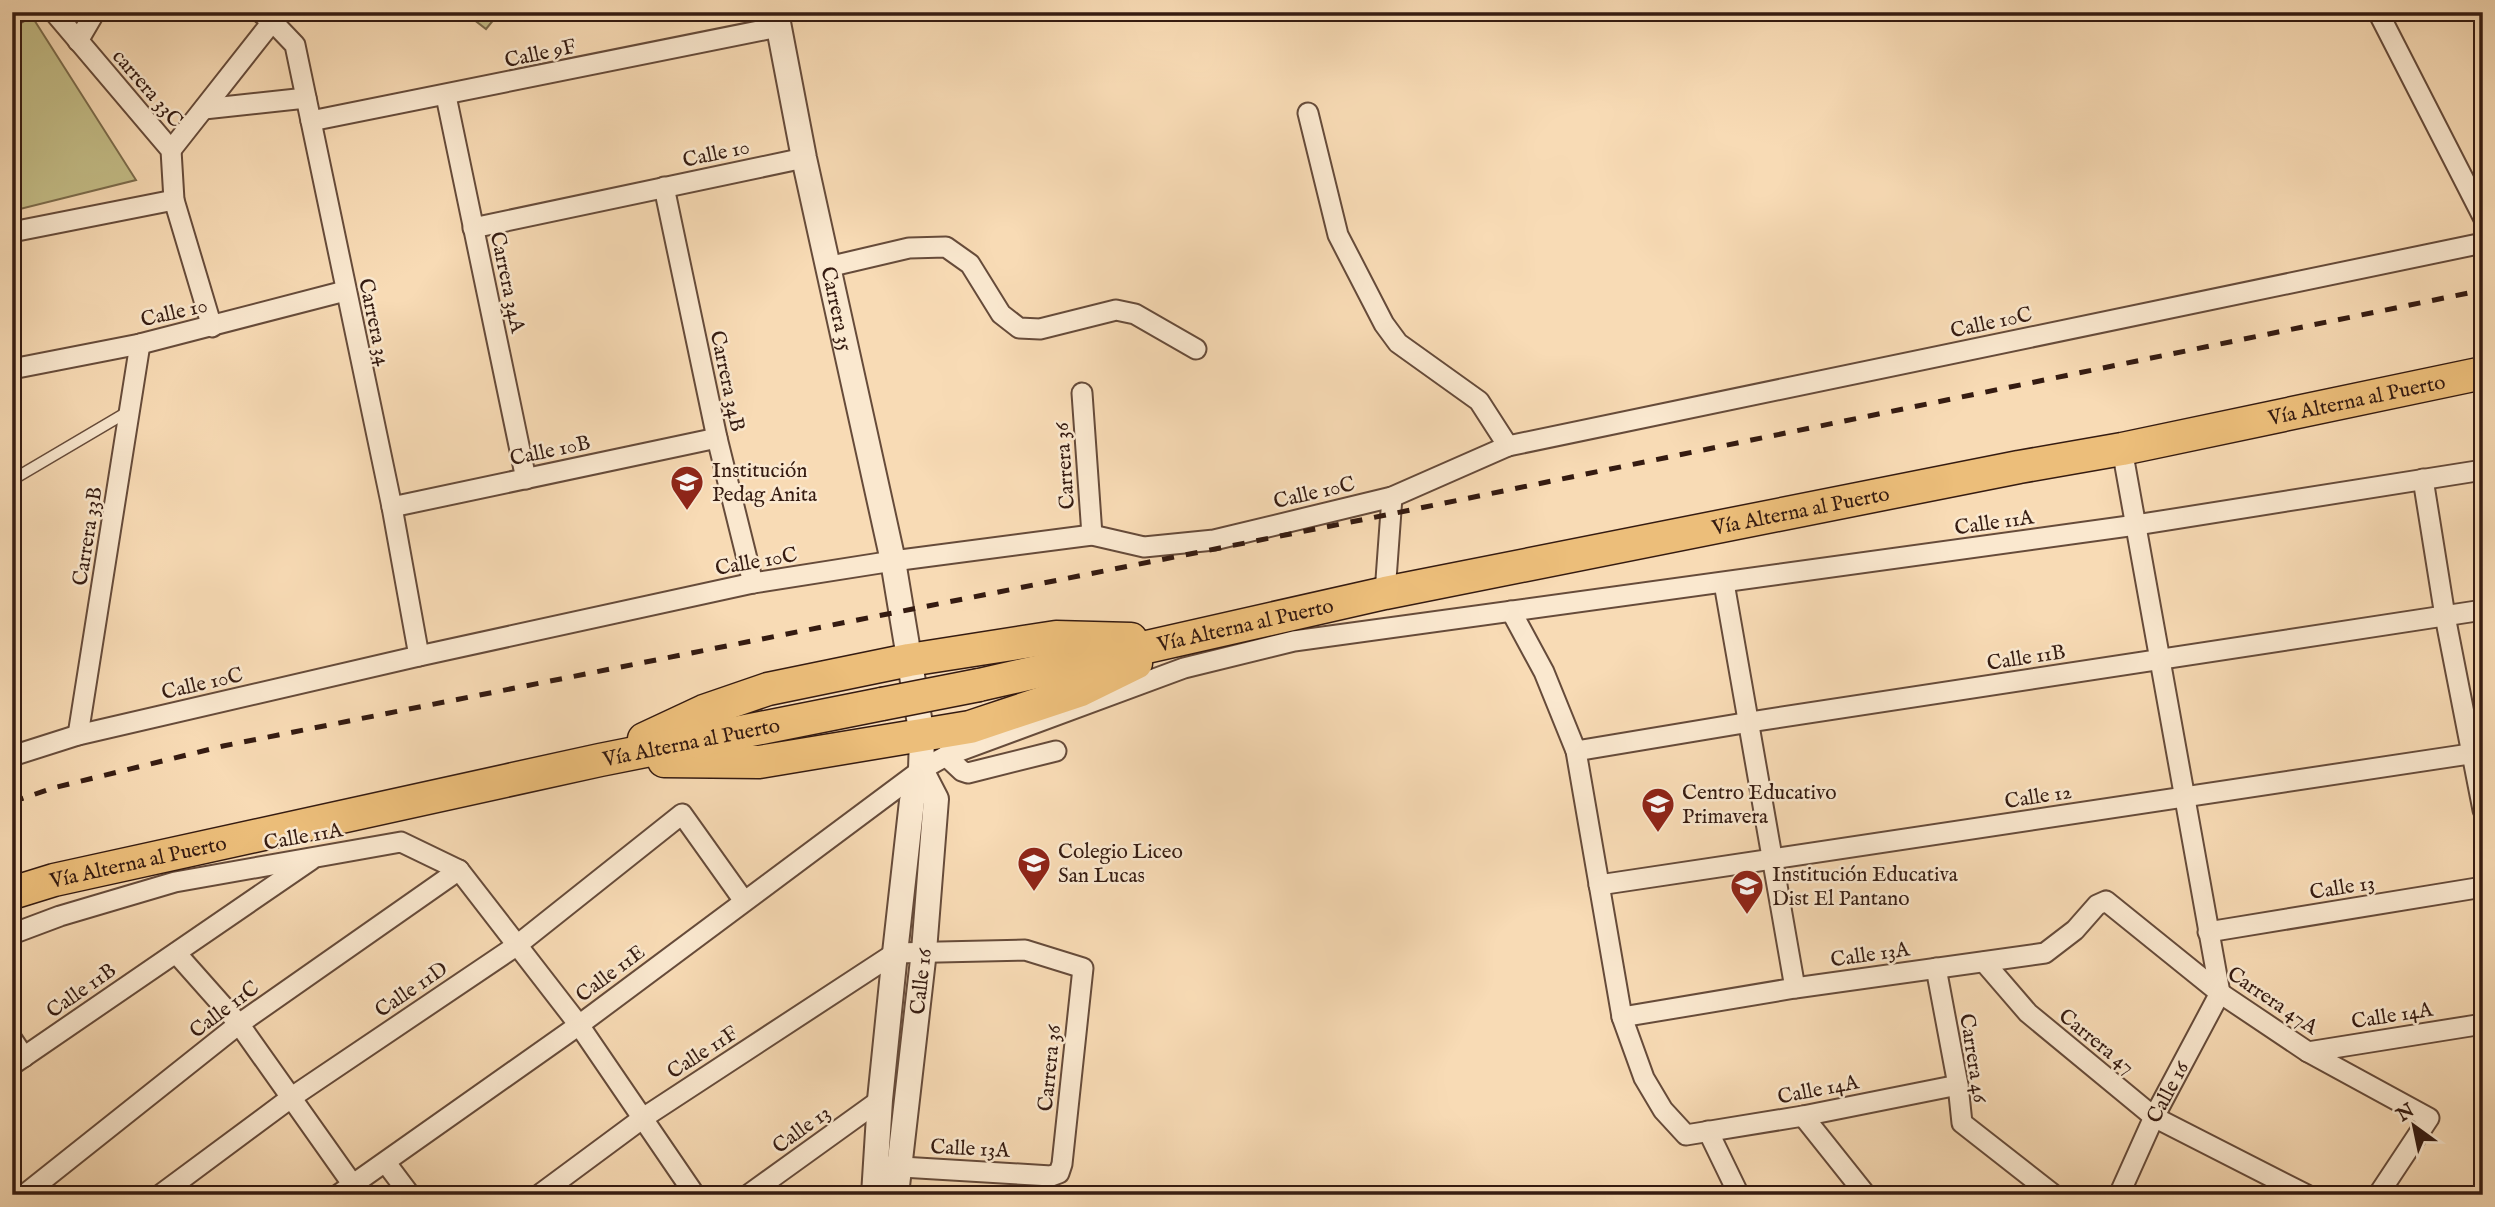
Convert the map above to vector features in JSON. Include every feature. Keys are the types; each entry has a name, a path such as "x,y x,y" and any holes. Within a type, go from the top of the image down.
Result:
{"main road":[{"name":"Vía Alterna al Puerto","path":"12,893 54,880 600,760 979,685 1384,593 2006,469 2122,449 2483,373"},
{"path":"600,760 704,711 768,689 909,660 1056,637 1181,640"},
{"path":"600,760 759,762 934,746 970,727 1081,690 1181,640"}],"street":[{"path":"12,16 19,12"},
{"name":"carrera 33C","path":"54,12 171,150 174,201 212,327"},
{"path":"78,41 95,12"},
{"path":"2378,12 2483,216"},
{"path":"171,150 204,109 271,15"},
{"name":"Carrera 34","path":"271,15 295,45 392,507 419,656"},
{"name":"Calle 9F","path":"310,121 446,96 777,20"},
{"name":"Carrera 35","path":"777,20 804,158 893,561 899,604"},
{"name":"Carrera 34A","path":"446,96 526,479"},
{"path":"204,109 306,98"},
{"path":"1308,113 1338,235 1384,324 1398,343 1479,401 1508,446"},
{"name":"Calle 10","path":"473,228 804,158"},
{"name":"Carrera 34B","path":"664,187 717,438 752,583"},
{"path":"12,232 174,201"},
{"name":"Calle 10C","path":"12,757 78,735 752,583 1092,535 1144,547 1214,540 1392,497 1508,446 2483,243"},
{"path":"828,267 909,248 946,247 970,264 1000,314 1019,328 1040,330 1115,310 1135,314 1196,349"},
{"name":"Calle 10","path":"12,369 140,344 345,291"},
{"name":"Carrera 33B","path":"78,735 140,344"},
{"name":"Carrera 36","path":"1082,393 1092,535"},
{"name":"Calle 10B","path":"392,507 717,438"},
{"path":"2122,449 2220,993"},
{"name":"Calle 11A","path":"934,746 1184,668 1293,641 2136,525 2483,470"},
{"path":"2423,479 2445,616 2478,753 2483,810"},
{"path":"1384,593 1392,497"},
{"path":"1724,583 1795,988"},
{"name":"Calle 16","path":"896,1195 888,1167 880,1100 913,775 934,746 909,660 899,604"},
{"name":"Calle 11B","path":"1576,751 2483,610"},
{"path":"1511,611 1544,672 1576,751 1622,1017"},
{"path":"934,746 962,771 968,773 1056,751"},
{"name":"Calle 12","path":"1599,885 2478,753"},
{"name":"Calle 16","path":"874,1195 888,1167 924,951 936,799 913,775"},
{"name":"Calle 11E","path":"345,1190 579,1025 913,775"},
{"name":"Calle 11D","path":"160,1195 292,1097 516,946 682,814 744,901"},
{"name":"Calle 11A","path":"12,934 60,916 175,882 401,842 459,870"},
{"name":"Calle 11B","path":"18,1061 317,856"},
{"path":"459,870 579,1025 695,1195"},
{"name":"Calle 11C","path":"24,1195 239,1024 459,870"},
{"name":"Calle 13","path":"2208,932 2483,887"},
{"name":"Calle 13A","path":"1622,1017 1795,988 2045,953 2076,930 2097,905 2106,901"},
{"name":"Carrera 47A","path":"2106,901 2220,993 2308,1052 2429,1118 2378,1195"},
{"name":"Carrera 36","path":"924,951 1025,950 1083,968 1059,1173"},
{"path":"895,953 924,951"},
{"path":"176,953 239,1024 292,1097 345,1190"},
{"name":"Calle 11F","path":"539,1195 643,1118 895,953"},
{"name":"Carrera 47","path":"1984,962 2028,1013 2154,1116 2307,1195"},
{"name":"Carrera 46","path":"1936,968 1958,1085 1962,1123 2054,1195"},
{"name":"Calle 16","path":"2119,1195 2154,1116 2220,993"},
{"name":"Calle 14A","path":"1622,1017 1644,1078 1663,1110 1686,1135 1803,1116 1958,1085"},
{"name":"Calle 14A","path":"2308,1052 2483,1024"},
{"path":"12,1039 18,1061"},
{"name":"Calle 13","path":"748,1195 880,1100"},
{"path":"1803,1116 1866,1195"},
{"path":"1708,1131 1739,1195"},
{"path":"386,1163 410,1195"},
{"name":"Calle 13A","path":"888,1167 1051,1176 1059,1173"}],"lane":[{"path":"12,480 130,410"}],"shaded area":[{"path":"464,12 500,12 486,29"},
{"path":"31,15 136,180 12,211 12,27"}],"railway":[{"path":"12,802 53,788 223,746 1391,514 2483,290"}],"place":[{"name":"Institución Pedag Anita","path":"687,512"},
{"name":"Centro Educativo Primavera","path":"1658,834"},
{"name":"Colegio Liceo San Lucas","path":"1034,893"},
{"name":"Institución Educativa Dist El Pantano","path":"1747,916"}]}
